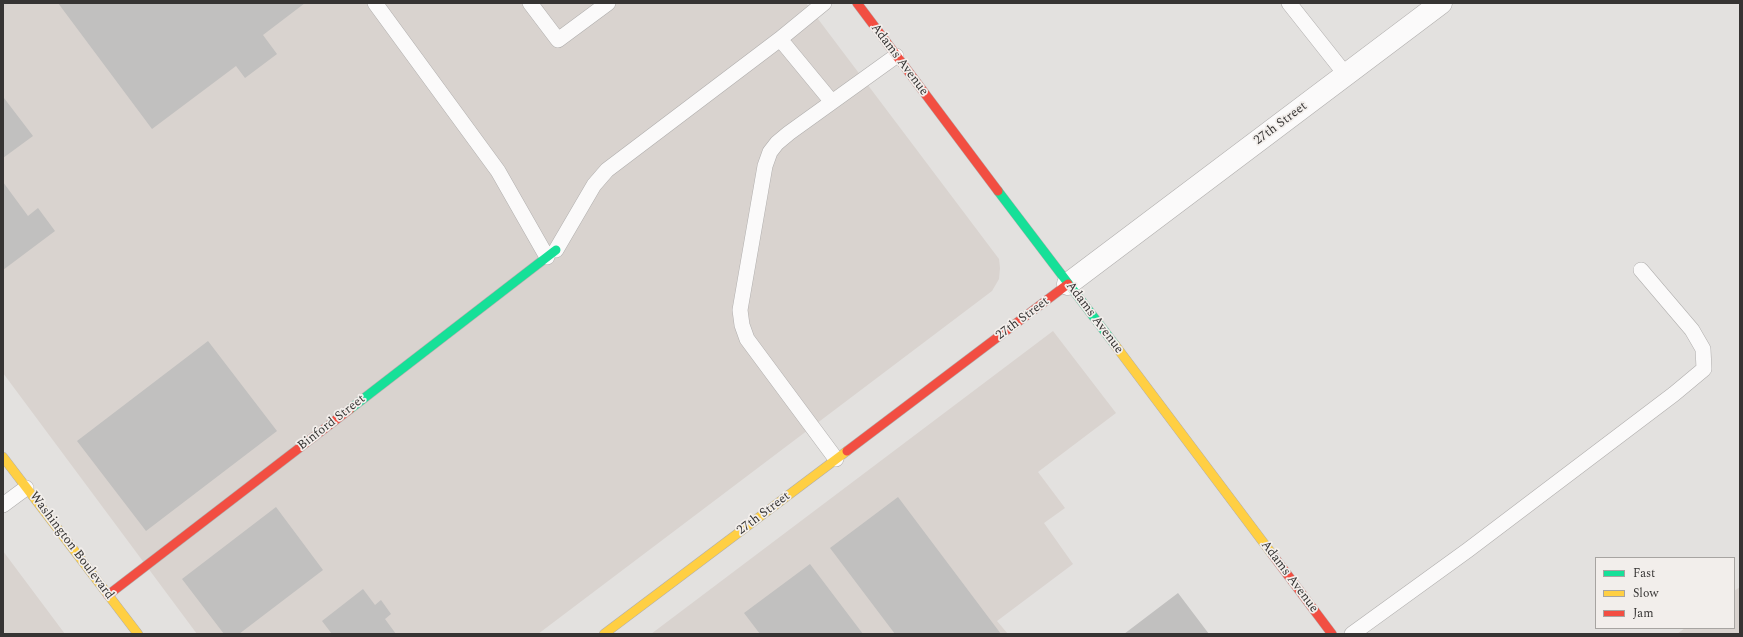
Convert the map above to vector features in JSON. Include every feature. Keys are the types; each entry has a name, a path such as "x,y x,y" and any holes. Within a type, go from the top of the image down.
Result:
{"street":[{"name":"Adams Avenue","path":"856,3 1332,634"},
{"name":"27th Street","path":"604,634 1441,3"},
{"name":"Binford Street","path":"108,595 552,253"},
{"name":"Washington Boulevard","path":"3,457 138,634"}],"lane":[{"path":"375,3 498,171 552,253 594,185 607,170 824,3"},
{"path":"530,3 558,40 608,3"},
{"path":"1289,3 1346,75"},
{"path":"780,38 832,102"},
{"path":"836,459 748,339 742,325 740,310 765,166 770,152 777,143 896,56"},
{"path":"1352,634 1674,394 1704,369 1703,349 1692,330 1642,270"},
{"path":"3,505 26,488"}],"shaded area":[{"path":"3,3 806,3 999,259 999,279 992,291 538,634 197,634 3,373"},
{"path":"1053,331 1116,413 1038,472 1065,508 1044,523 1073,564 997,621 1008,634 651,634"},
{"path":"3,551 65,634 3,634"},
{"path":"1740,587 1740,634 1677,634 1684,629 1735,629 1735,590"}],"building":[{"path":"58,3 305,3 263,35 277,54 245,78 236,66 152,129"},
{"path":"4,98 33,136 3,158 3,99"},
{"path":"3,182 28,216 38,208 55,231 3,270"},
{"path":"208,341 277,431 146,531 77,441"},
{"path":"898,497 1001,634 895,634 830,548"},
{"path":"276,507 323,570 239,634 224,634 182,579"},
{"path":"810,564 863,634 760,634 744,613"},
{"path":"363,589 375,605 381,600 391,614 385,619 396,634 332,634 322,621"},
{"path":"1178,593 1209,634 1124,634"}],"traffic: fast":[{"path":"998,191 1115,345"},
{"path":"350,409 556,250"}],"traffic: slow":[{"path":"1115,345 1272,554"},
{"path":"604,634 847,451"},
{"path":"3,457 138,634"}],"traffic: jam":[{"path":"857,3 998,191"},
{"path":"847,451 1068,284"},
{"path":"108,595 350,409"},
{"path":"1272,554 1332,634"}]}
